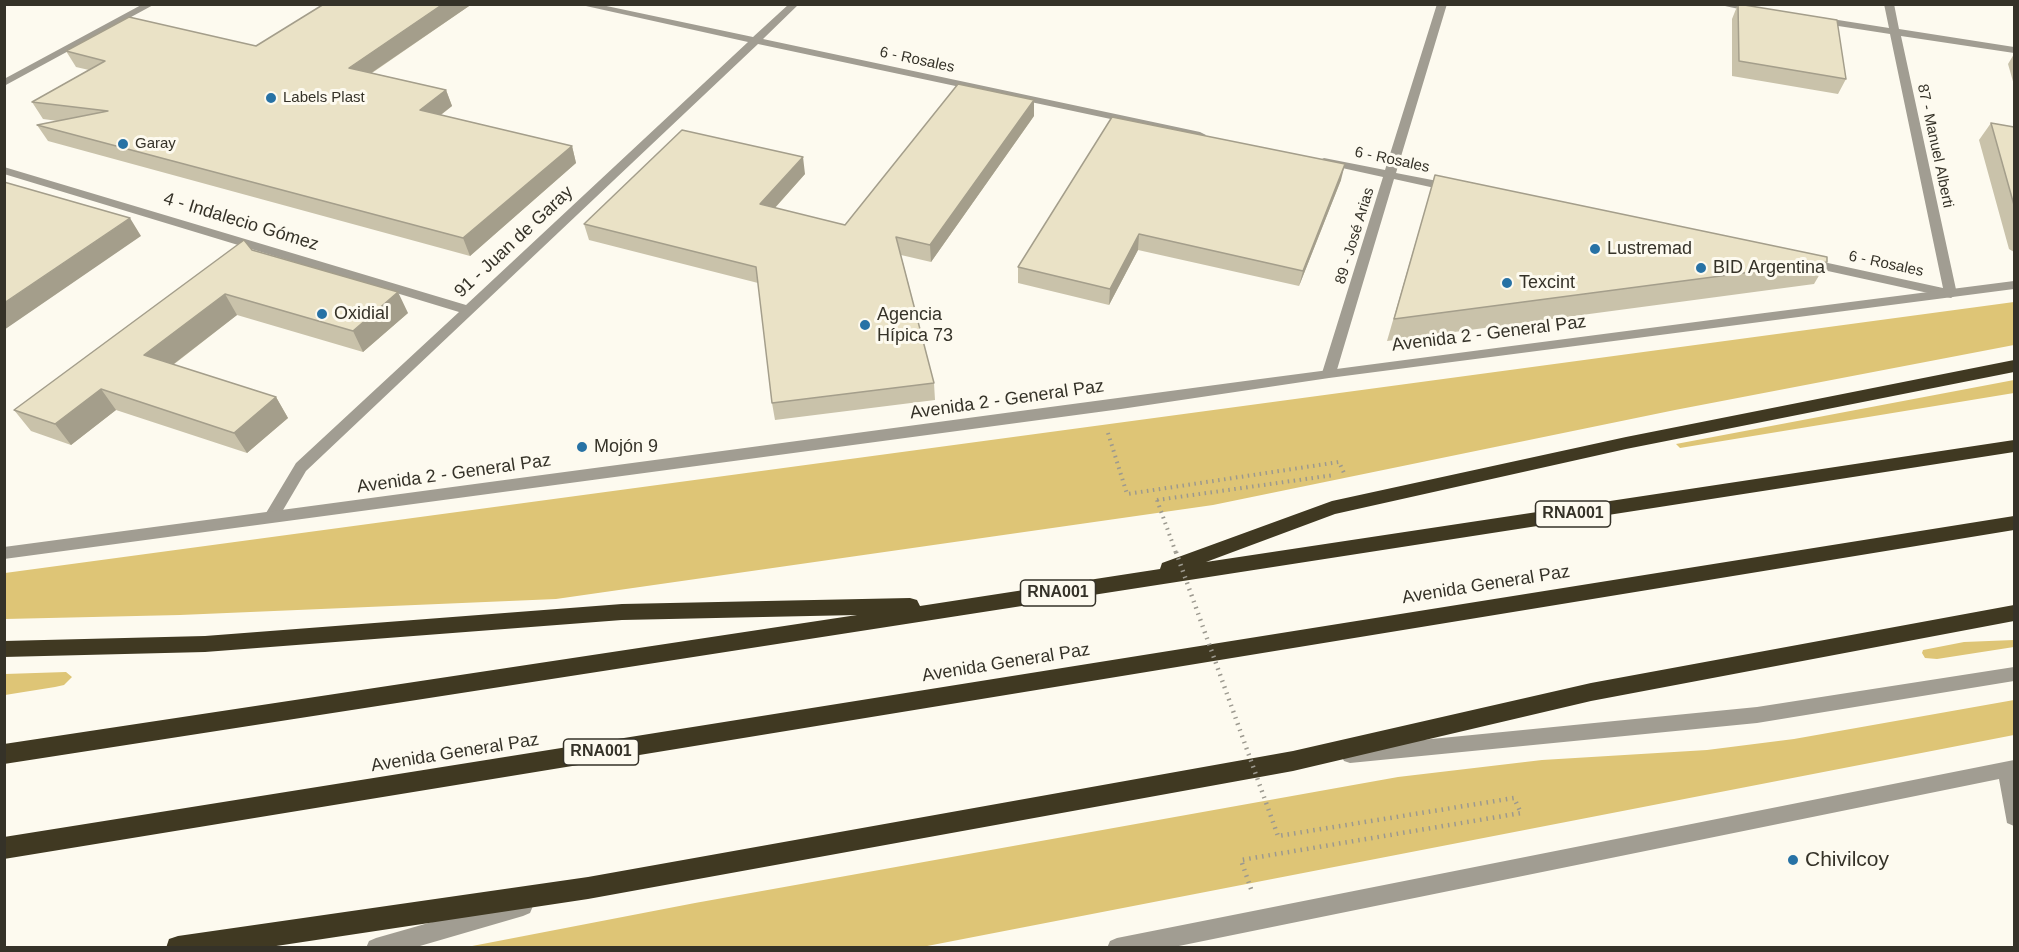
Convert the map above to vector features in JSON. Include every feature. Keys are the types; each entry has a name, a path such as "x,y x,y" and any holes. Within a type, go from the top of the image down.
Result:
{"highway":[{"path":"1132,581 1332,508 1626,443 2014,366"},
{"name":"RNA001","path":"4,754 2014,446"},
{"name":"Avenida General Paz","path":"4,849 2014,523"},
{"path":"4,649 205,644 621,612 983,605"},
{"path":"178,948 588,888 1293,761 1591,693 2014,613"}],"street":[{"path":"4,83 151,4"},
{"name":"6 - Rosales","path":"581,4 1213,138"},
{"name":"91 - Juan de Garay","path":"271,518 301,467 795,4"},
{"name":"89 - José Arias","path":"1329,373 1442,4"},
{"path":"1720,4 1767,12"},
{"name":"87 - Manuel Alberti","path":"1889,4 1951,294"},
{"path":"1814,19 2014,50"},
{"name":"6 - Rosales","path":"1307,157 1471,192"},
{"name":"4 - Indalecio Gómez","path":"4,170 468,310"},
{"name":"6 - Rosales","path":"1798,261 1951,294"},
{"name":"Avenida 2 - General Paz","path":"4,554 1100,407 1329,373 2014,285"},
{"path":"1293,761 1757,714 2014,674"},
{"path":"1117,948 1142,945 1260,918 2011,769 2014,817"},
{"path":"376,948 588,888"}],"path":[{"path":"1100,407 1127,494 1339,462 1344,473 1157,500 1278,836 1514,798 1521,813 1241,860 1260,918"}],"shaded area":[{"path":"2014,302 2014,345 1675,410 1213,505 556,599 180,615 5,619 5,573"},
{"path":"2014,380 2014,393 1680,448 1676,444"},
{"path":"2014,640 2014,647 1937,659 1925,658 1922,653 1923,650 1964,642"},
{"path":"66,672 72,677 64,685 5,695 5,674"},
{"path":"2014,700 2014,735 922,947 467,947 695,903 1398,777 1542,760 1707,750 1794,739"}],"building":[{"path":"324,4 443,4 349,68 446,90 420,110 572,146 463,238 37,125 108,111 32,102 105,61 66,51 129,17 256,46"},
{"path":"1738,4 1837,20 1846,79 1739,61"},
{"path":"958,84 1034,100 930,245 896,237 934,383 772,403 756,267 584,224 682,130 803,157 760,204 845,225"},
{"path":"1112,117 1345,164 1303,271 1139,234 1110,289 1018,267"},
{"path":"1991,123 2014,127 2014,205"},
{"path":"1435,175 1827,257 1827,262 1394,319"},
{"path":"4,182 130,218 4,303"},
{"path":"244,240 252,250 398,292 353,331 225,294 144,355 276,397 234,433 101,389 55,424 14,410"}],"place":[{"name":"Labels Plast","path":"271,98"},
{"name":"Garay","path":"123,144"},
{"name":"Lustremad","path":"1595,249"},
{"name":"BID Argentina","path":"1701,268"},
{"name":"Texcint","path":"1507,283"},
{"name":"Oxidial","path":"322,314"},
{"name":"Agencia Hípica 73","path":"865,325"},
{"name":"Mojón 9","path":"582,447"},
{"name":"Chivilcoy","path":"1793,860"}]}
